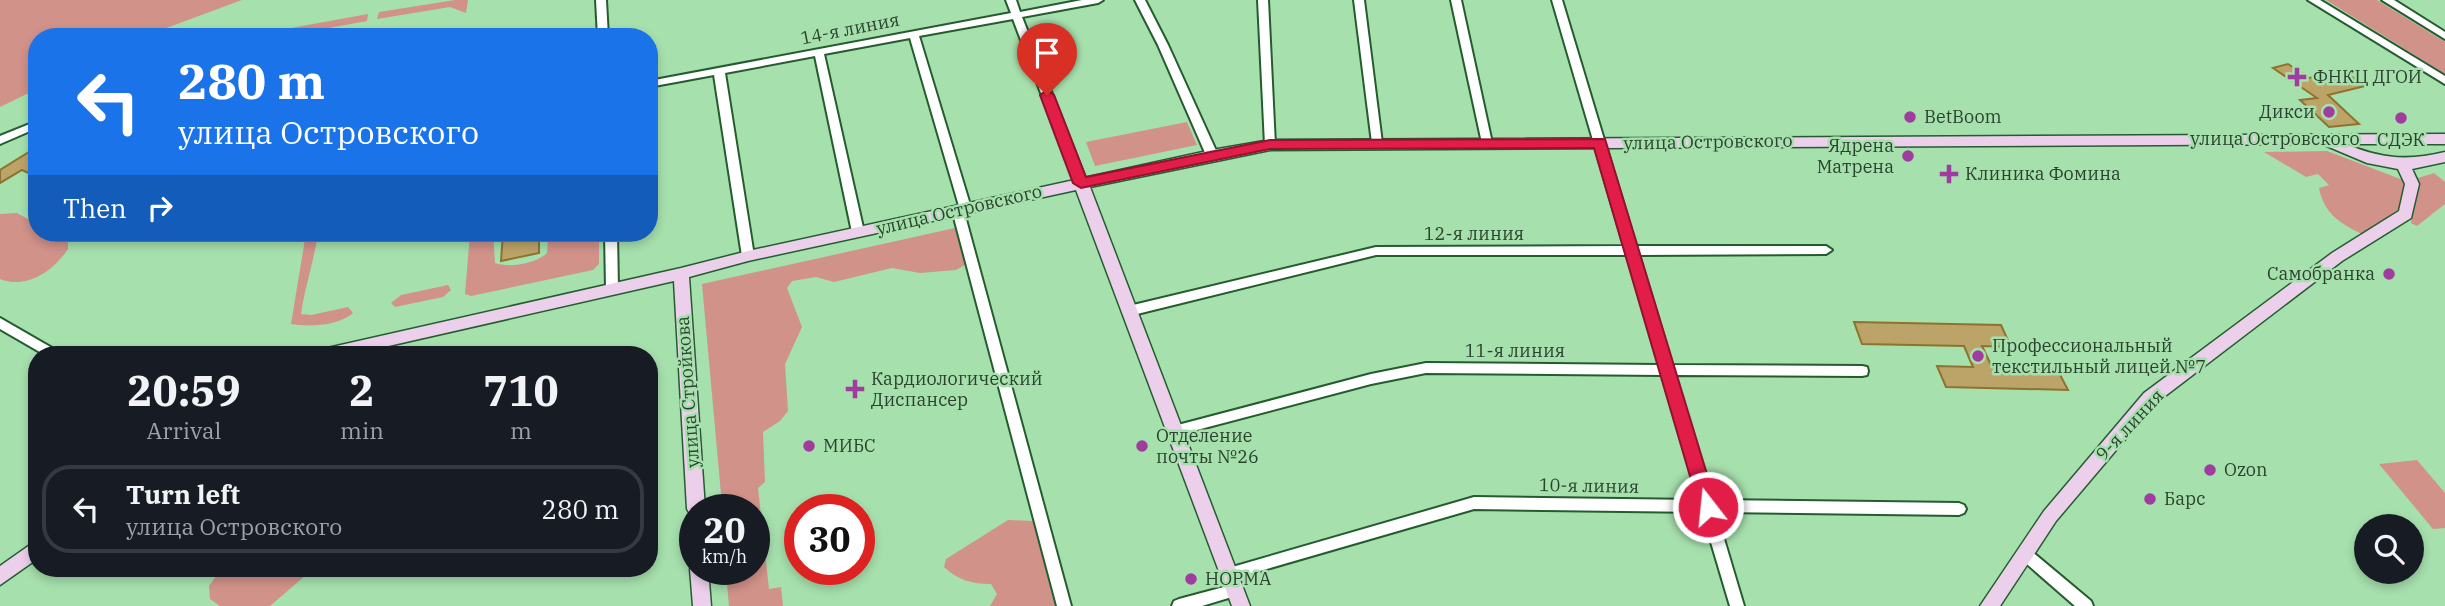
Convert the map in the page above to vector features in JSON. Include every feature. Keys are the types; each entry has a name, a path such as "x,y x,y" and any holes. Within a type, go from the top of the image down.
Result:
{"street":[{"path":"601,0 603,28"},
{"path":"1011,0 1235,590"},
{"name":"14-я линия","path":"658,82 1098,0"},
{"path":"1140,0 1212,155"},
{"path":"1263,0 1270,145"},
{"path":"1359,0 1377,143"},
{"path":"1456,0 1486,143"},
{"path":"1557,0 1737,606"},
{"path":"2313,0 2445,81"},
{"path":"2387,0 2445,36"},
{"path":"914,35 962,209 1063,606"},
{"path":"819,53 858,232"},
{"path":"719,71 748,256"},
{"path":"0,140 28,128"},
{"path":"2322,139 2368,159 2404,167 2445,157"},
{"name":"улица Островского","path":"362,346 681,274 748,256 1212,155 1270,145 2445,139"},
{"name":"9-я линия","path":"1990,606 2050,516 2150,398 2337,257 2406,214 2412,184 2404,167"},
{"path":"611,242 612,288"},
{"name":"12-я линия","path":"1129,311 1376,251 1826,250"},
{"name":"улица Стройкова","path":"681,274 695,494"},
{"path":"0,323 40,346"},
{"name":"11-я линия","path":"1174,430 1371,379 1426,368 1862,371"},
{"name":"10-я линия","path":"1179,606 1235,590 1474,503 1958,509"},
{"path":"2025,554 2086,606"},
{"path":"0,577 28,555"},
{"path":"700,585 702,606"}],"shaded area":[{"path":"0,0 242,0 166,28 28,28 28,93 0,107"},
{"path":"468,0 466,13 450,7 377,19 379,12"},
{"path":"2326,0 2377,0 2445,42 2445,74"},
{"path":"368,14 367,21 328,28 291,28"},
{"path":"1187,122 1197,145 1095,166 1086,142"},
{"path":"2327,151 2403,180 2406,185 2399,209 2362,234 2346,226 2329,211 2319,188 2329,185 2318,174 2306,177 2264,152"},
{"path":"2434,173 2445,182 2445,204 2417,226 2411,223 2418,178"},
{"path":"17,213 28,219 28,242 68,242 68,249 47,271 30,280 10,282 0,279 0,214"},
{"path":"955,228 965,265 956,270 920,273 892,268 834,282 816,277 792,281 787,288 802,327 785,364 788,411 780,421 763,432 765,482 758,488 759,494 721,494 702,284"},
{"path":"305,242 316,242 301,314 311,315 348,307 353,313 332,323 291,324"},
{"path":"469,242 494,242 495,263 507,265 522,264 542,257 547,253 548,242 599,242 599,264 593,270 471,296 465,294"},
{"path":"448,285 451,290 443,297 395,307 391,303 401,295"},
{"path":"2417,460 2445,493 2445,528 2433,529 2424,518 2424,514 2421,514 2379,464"},
{"path":"1008,520 1033,521 1055,606 990,606 997,594 991,584 966,580 944,567 946,559"},
{"path":"215,577 304,577 270,606 220,606 210,599 209,586"},
{"path":"727,585 769,585 769,589 781,587 783,606 729,606"}],"building":[{"path":"2288,64 2309,78 2342,70 2365,86 2328,95 2359,124 2329,127 2300,100 2317,98 2273,68"},
{"path":"28,153 28,173 22,170 0,183 0,170"},
{"path":"502,242 539,242 539,253 501,261"},
{"name":"Профессиональный текстильный лицей №7","path":"1854,322 2001,325 2011,347 1982,346 1992,367 2057,369 2068,390 1946,387 1937,366 1973,367 1964,346 1862,344"}],"place":[{"name":"ФНКЦ ДГОИ","path":"2297,77"},
{"name":"Дикси","path":"2329,112"},
{"name":"BetBoom","path":"1910,117"},
{"name":"СДЭК","path":"2401,118"},
{"name":"Ядрена Матрена","path":"1908,156"},
{"name":"Клиника Фомина","path":"1949,174"},
{"name":"Самобранка","path":"2389,274"},
{"name":"Профессиональный текстильный лицей №7","path":"1978,356"},
{"name":"Кардиологический Диспансер","path":"855,389"},
{"name":"МИБС","path":"809,446"},
{"name":"Отделение почты №26","path":"1142,446"},
{"name":"Ozon","path":"2210,470"},
{"name":"Барс","path":"2150,499"},
{"name":"НОРМА","path":"1191,579"}],"route":[{"path":"1047,95 1081,183 1270,145 1600,143 1708,507"}]}
